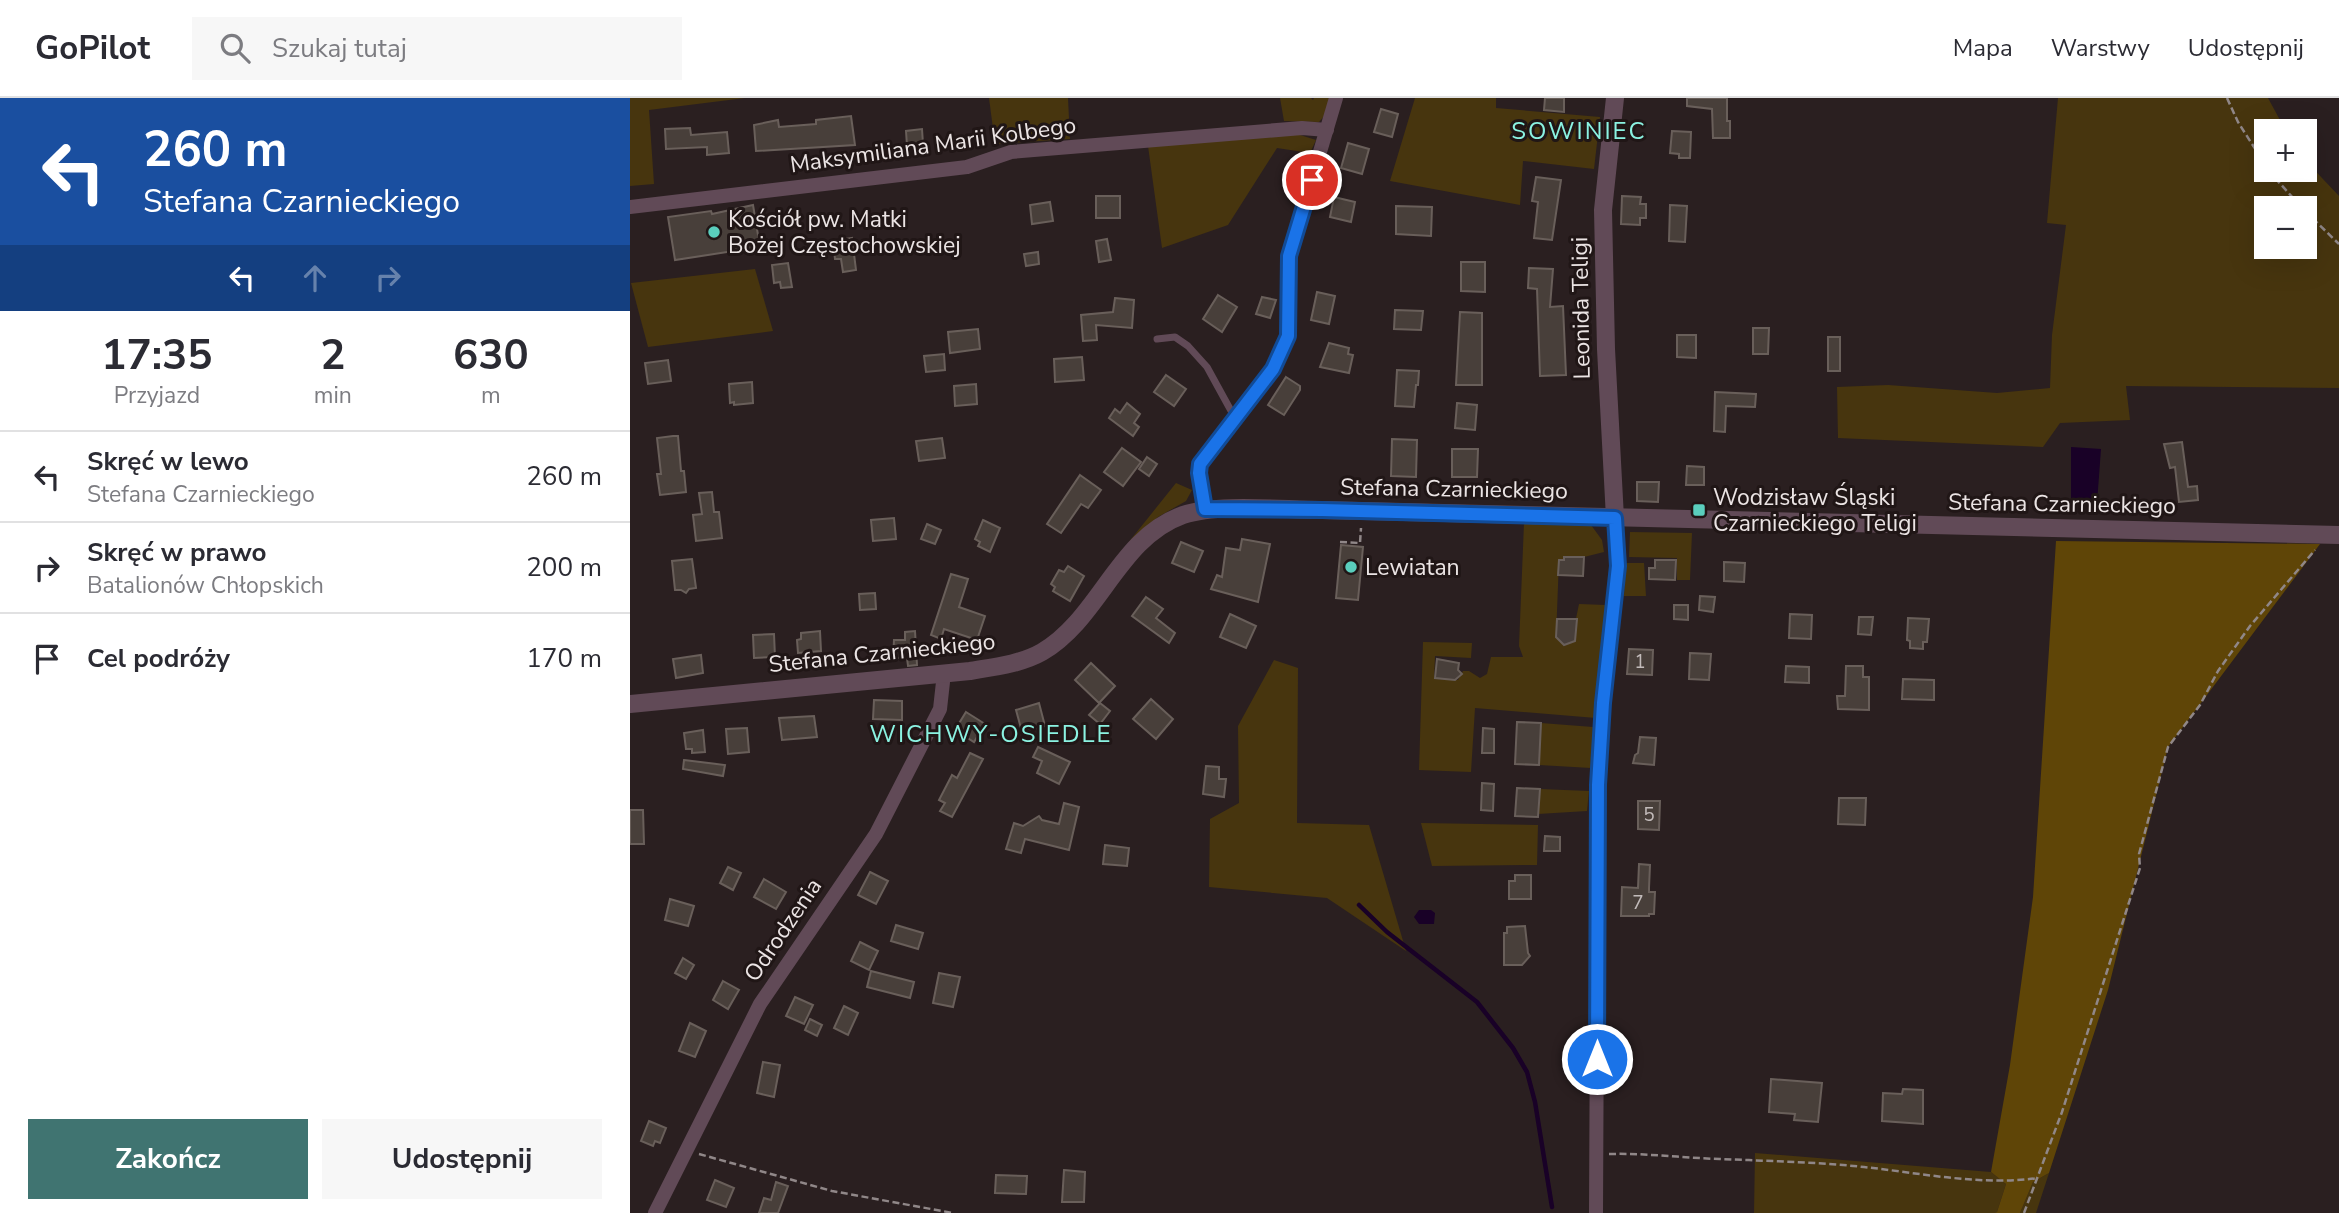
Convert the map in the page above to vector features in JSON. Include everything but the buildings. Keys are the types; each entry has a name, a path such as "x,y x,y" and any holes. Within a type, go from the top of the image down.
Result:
{"street":[{"path":"1205,509 1200,464 1273,369 1288,336 1289,256 1336,98"},
{"name":"Leonida Teligi","path":"1615,98 1604,210 1606,349 1615,518"},
{"name":"Maksymiliana Marii Kolbego","path":"630,207 967,167 1011,152 1302,128 1327,130"},
{"name":"Stefana Czarnieckiego","path":"630,704 995,667 1041,653 1078,622 1127,558 1149,535 1173,520 1205,509 2333,535"},
{"path":"1596,1213 1598,785 1603,703 1618,566 1615,518"},
{"name":"Odrodzenia","path":"655,1213 760,1004 876,834 940,709 944,673"}],"lane":[{"path":"1157,339 1175,337 1188,346 1207,367 1236,419"}],"path":[{"path":"2227,98 2254,147"},
{"path":"2279,182 2291,196"},
{"path":"2317,223 2339,244"},
{"path":"1340,542 1360,543 1361,519"},
{"path":"2024,1213 2062,1112 2140,868 2138,854 2168,747 2200,705 2218,671 2250,626 2333,535"},
{"path":"686,1150 832,1191 953,1213"},
{"path":"1596,1154 1650,1153 1717,1159 1800,1161 1983,1180 2018,1181 2038,1178"}],"shaded area":[{"path":"630,98 745,98 649,110 654,184 630,186"},
{"path":"989,98 1068,98 1070,139 995,144"},
{"path":"1280,98 1331,98 1326,114 1319,122 1284,121"},
{"path":"1415,98 1496,98 1496,108 1600,117 1594,169 1523,161 1520,205 1390,181"},
{"path":"2058,98 2268,98 2279,119 2254,119 2254,182 2317,182 2317,173 2339,196 2339,388 2126,386 2130,420 2060,423 2043,447 1838,438 1837,387 1888,385 1997,393 2050,388 2052,335 2066,225 2047,223"},
{"path":"1297,134 1316,140 1310,153 1277,148 1228,225 1162,248 1148,146"},
{"path":"755,269 773,331 648,347 631,283"},
{"path":"2071,447 2101,449 2097,503 2071,504"},
{"path":"1176,483 1192,490 1186,501 1158,517 1128,543"},
{"path":"1524,523 1591,525 1602,540 1604,552 1559,560 1556,637 1564,645 1571,643 1579,604 1606,605 1596,718 1475,708 1471,772 1419,770 1423,642 1472,643 1471,658 1435,656 1434,679 1458,680 1463,671 1469,671 1480,678 1487,674 1491,657 1523,657 1519,646"},
{"path":"1630,532 1692,533 1690,580 1677,580 1677,558 1629,557"},
{"path":"2056,541 2320,544 2168,747 2108,990 2049,1173 2033,1182 2020,1213 1994,1213 1997,1212 2006,1184 1991,1172 2010,1065 2033,897"},
{"path":"1625,563 1644,563 1646,596 1624,596"},
{"path":"1274,660 1298,668 1297,823 1369,825 1406,951 1327,898 1209,887 1210,819 1239,803 1238,726"},
{"path":"1541,723 1593,727 1591,768 1539,765"},
{"path":"1540,789 1589,791 1587,811 1538,814"},
{"path":"1421,823 1538,825 1537,865 1432,866"},
{"path":"1419,910 1431,910 1435,913 1434,924 1419,924 1414,917"},
{"path":"1755,1153 1991,1172 2006,1184 1997,1212 1994,1213 1754,1213"},
{"path":"2049,1173 2036,1213 2020,1213 2033,1182"}],"waterway":[{"path":"1359,905 1387,932 1477,1002 1513,1048 1527,1072 1535,1102 1552,1207"}],"place":[{"name":"Kościół pw. Matki Bożej Częstochowskiej","path":"714,232"},
{"name":"Wodzisław Śląski Czarnieckiego Teligi","path":"1699,510"},
{"name":"Lewiatan","path":"1351,567"}],"district":[{"name":"SOWINIEC","path":"1579,131"},
{"name":"WICHWY-OSIEDLE","path":"991,734"}],"route":[{"path":"1312,180 1289,256 1288,336 1273,369 1200,464 1205,509 1615,518 1618,566 1603,703 1598,785 1597,1059"}]}
